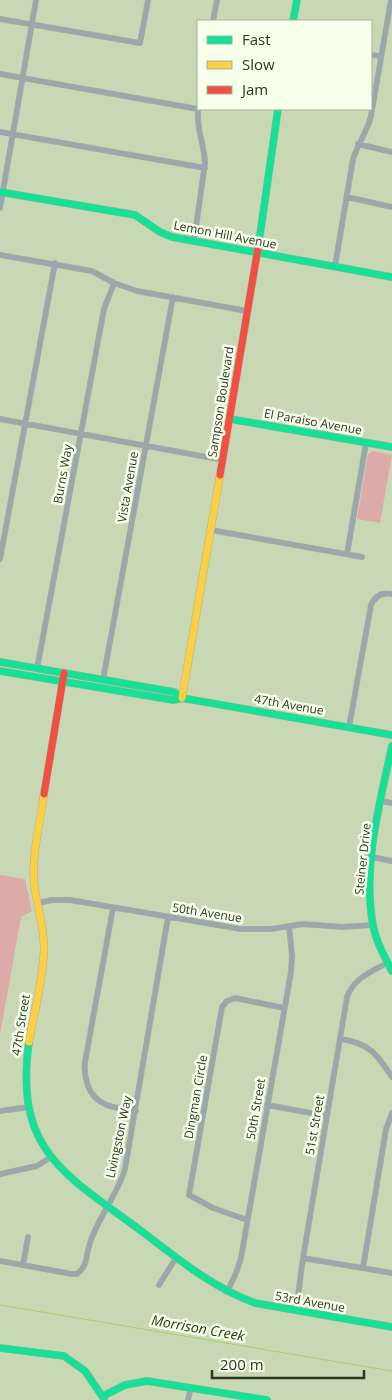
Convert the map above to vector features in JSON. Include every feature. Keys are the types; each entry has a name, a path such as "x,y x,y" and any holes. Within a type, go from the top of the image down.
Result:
{"street":[{"path":"0,208 1,192 36,0"},
{"path":"0,19 140,43 148,0"},
{"path":"214,20 217,0"},
{"path":"293,20 297,0"},
{"path":"372,108 391,0"},
{"path":"372,55 380,56"},
{"path":"0,74 197,108"},
{"path":"194,241 204,168 204,152 197,124 198,110"},
{"name":"Sampson Boulevard","path":"182,698 258,252 278,110"},
{"path":"335,266 353,159 358,144 369,127 372,110"},
{"path":"0,132 204,168"},
{"path":"358,144 392,152"},
{"name":"Lemon Hill Avenue","path":"1,192 134,215 140,217 160,232 194,241 392,276"},
{"path":"347,198 392,206"},
{"path":"0,255 55,263 92,271 114,283 138,291 247,311"},
{"path":"0,559 55,263"},
{"name":"Burns Way","path":"37,669 104,309 114,283"},
{"name":"Vista Avenue","path":"103,680 173,297"},
{"path":"0,419 223,460"},
{"name":"El Paraiso Avenue","path":"230,419 392,448"},
{"path":"347,554 366,443"},
{"path":"210,530 362,556"},
{"path":"349,727 371,605 378,596 385,593 392,594"},
{"name":"47th Avenue","path":"0,662 174,692 182,698"},
{"path":"0,669 32,672 37,669"},
{"name":"47th Avenue","path":"0,669 62,682 173,700 182,698 392,735"},
{"name":"47th Street","path":"64,674 35,853 34,876 44,932 44,952 26,1064 26,1094 29,1107 36,1130 51,1157 66,1174 211,1284 227,1292"},
{"name":"Steiner Drive","path":"392,746 372,858 370,889 373,925 382,953 392,972"},
{"path":"381,801 392,803"},
{"path":"372,858 392,861"},
{"name":"50th Avenue","path":"38,903 62,900 241,929 260,930 313,924 342,927 373,925"},
{"path":"113,908 85,1062 85,1072 91,1094 98,1101 108,1106 136,1112"},
{"name":"Livingston Way","path":"0,1261 72,1274 77,1274 85,1266 97,1227 123,1175 136,1112 168,917"},
{"name":"50th Street","path":"227,1292 239,1265 292,966 289,926"},
{"name":"51st Street","path":"296,1311 303,1258 346,1002 352,987 364,976 387,963"},
{"name":"Dingman Circle","path":"247,1220 214,1208 189,1194 222,1007 227,1000 235,998 284,1008"},
{"path":"341,1038 359,1043 373,1051 381,1059 392,1077"},
{"path":"266,1105 327,1116"},
{"path":"0,1111 29,1107"},
{"path":"363,1268 386,1129 392,1113"},
{"path":"0,1174 37,1166 51,1157"},
{"path":"23,1265 28,1237"},
{"path":"159,1284 176,1258"},
{"path":"303,1258 392,1273"},
{"name":"53rd Avenue","path":"227,1292 255,1303 392,1326"},
{"path":"0,1348 64,1356 85,1371 104,1398 120,1387 142,1381 267,1400"},
{"path":"188,1400 191,1387"}],"shaded area":[{"path":"373,451 392,455 380,523 357,519 368,454"},
{"path":"0,875 25,879 32,911 21,917 0,1035"}],"waterway":[{"name":"Morrison Creek","path":"0,1305 392,1371"}],"traffic: fast":[{"path":"293,20 297,0"},
{"path":"259,242 278,110"},
{"path":"0,192 135,215 160,232 172,237 392,277"},
{"path":"230,419 392,447"},
{"path":"0,662 174,692 182,698 392,735"},
{"path":"0,671 173,700 182,698"},
{"path":"392,746 374,835 370,880 370,903 374,931 392,971"},
{"path":"29,1042 26,1079 29,1109 37,1134 50,1155 67,1174 88,1192 195,1271 239,1296 255,1303 392,1327"},
{"path":"0,1348 64,1356 85,1371 104,1399"},
{"path":"103,1396 125,1385 147,1381 267,1400"}],"traffic: slow":[{"path":"182,698 220,475"},
{"path":"29,1042 40,985 44,951 43,933 34,882 35,849 44,794"}],"traffic: jam":[{"path":"220,475 259,242"},
{"path":"44,794 64,673"}]}
